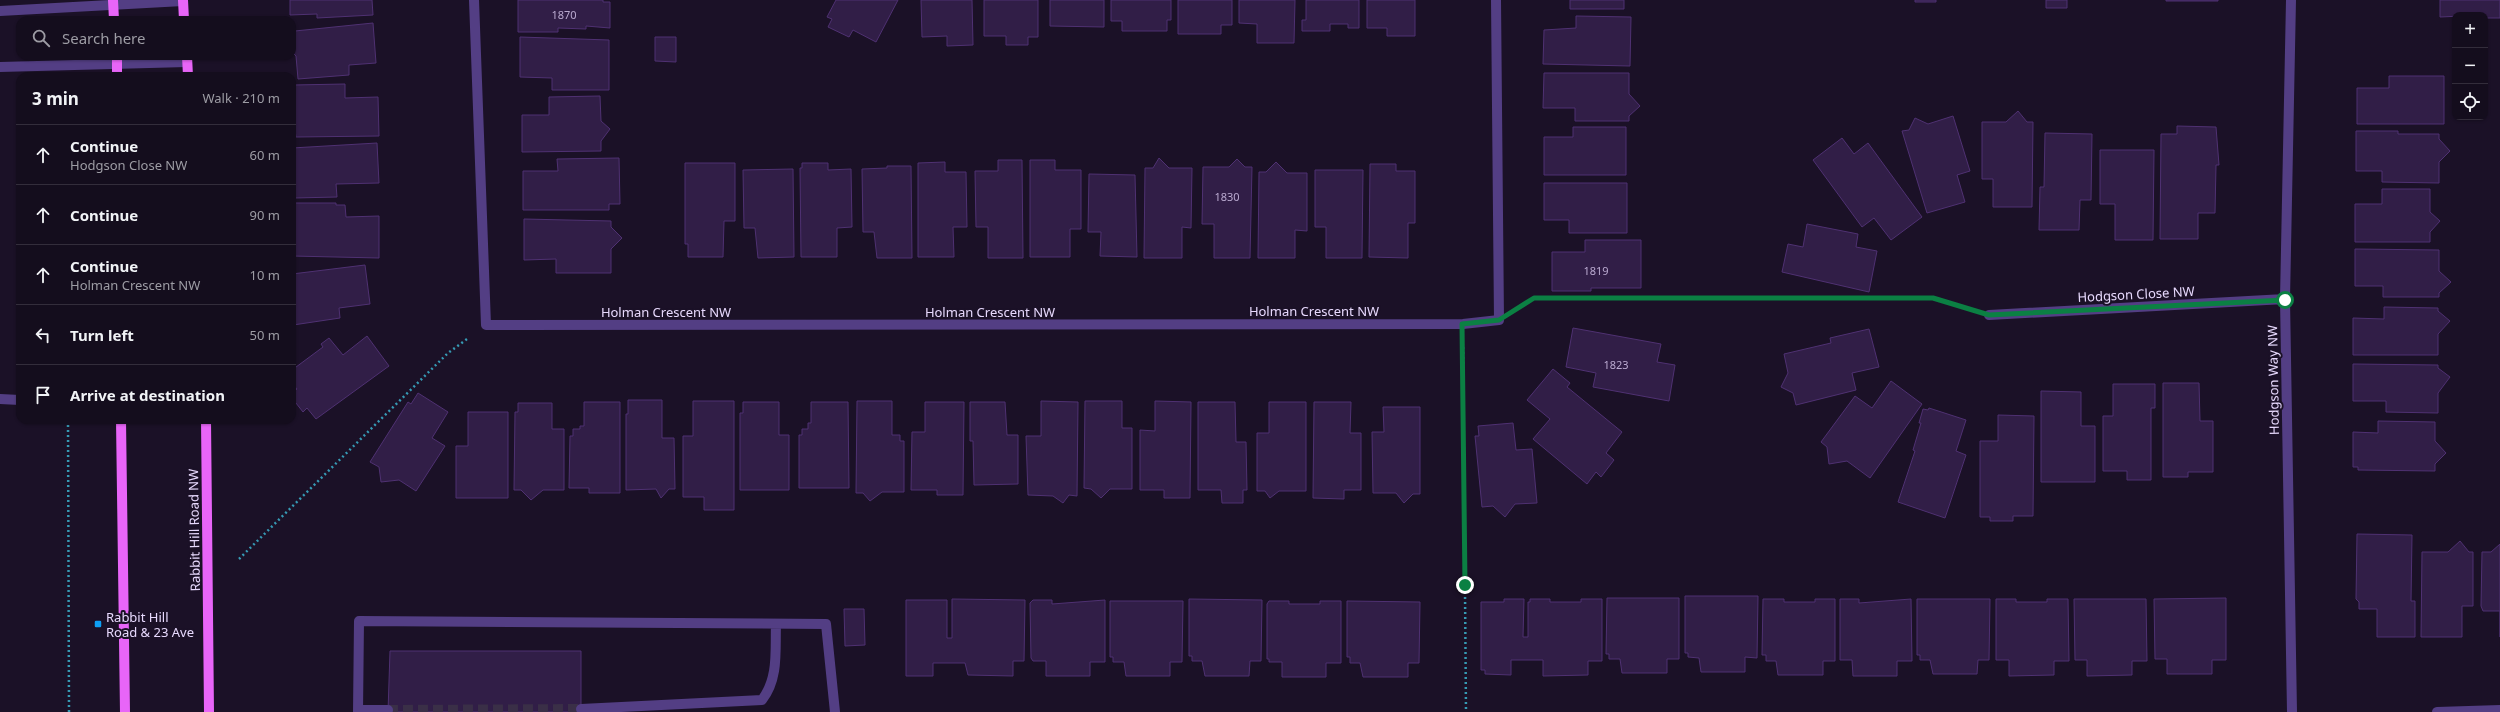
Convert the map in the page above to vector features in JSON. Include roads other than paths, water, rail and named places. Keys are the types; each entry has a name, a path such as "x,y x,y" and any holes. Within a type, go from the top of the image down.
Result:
{"main road":[{"path":"183,0 184,16"},
{"path":"113,3 114,16"},
{"path":"117,60 117,72"},
{"path":"187,60 188,72"},
{"path":"121,424 124,712"},
{"name":"Rabbit Hill Road NW","path":"206,424 209,712"}],"street":[{"path":"0,11 113,3 183,0"},
{"name":"Holman Crescent NW","path":"474,0 486,325 1462,324 1499,320 1496,0"},
{"name":"Hodgson Way NW","path":"2291,0 2285,300 2292,712"},
{"path":"0,67 117,60"},
{"name":"Hodgson Close NW","path":"1989,315 2285,300"},
{"path":"0,399 16,400"},
{"path":"388,710 358,711 359,621 826,624 835,712"},
{"path":"581,709 762,700 770,689 774,674 776,624"},
{"path":"2437,712 2500,710"}],"tunnel":[{"path":"388,710 581,709"}],"place":[{"name":"Rabbit Hill Road & 23 Ave","path":"98,624"}]}
